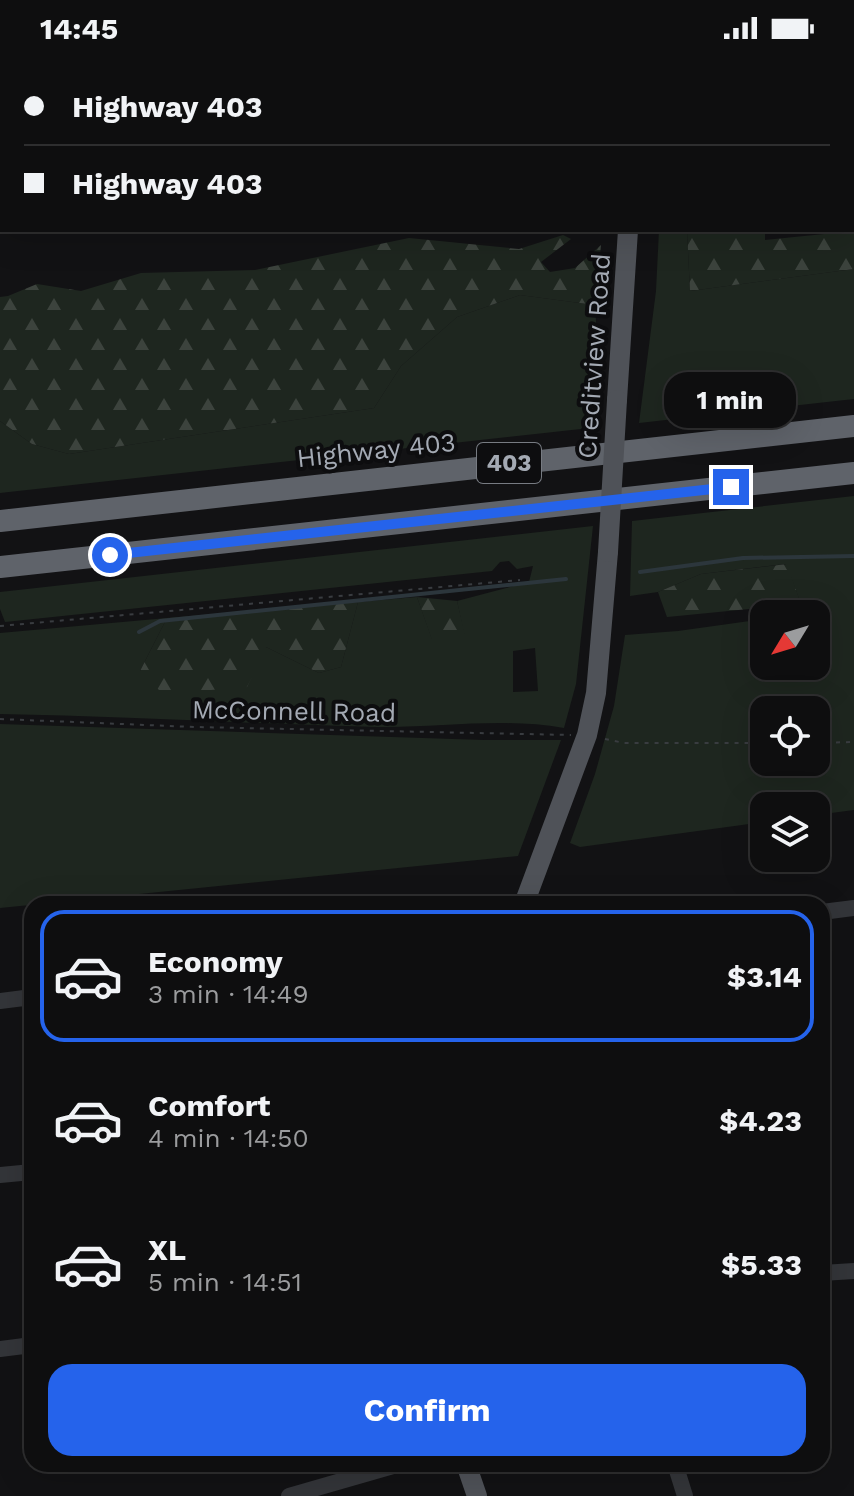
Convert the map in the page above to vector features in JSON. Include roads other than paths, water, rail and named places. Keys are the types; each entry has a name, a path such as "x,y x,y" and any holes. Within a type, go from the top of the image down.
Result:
{"highway":[{"name":"Highway 403","path":"0,521 854,426"},
{"name":"403","path":"0,567 854,473"}],"main road":[{"name":"Creditview Road","path":"527,896 587,735 596,693 628,232"},
{"path":"469,1472 477,1496"}],"street":[{"path":"830,911 854,908"},
{"path":"0,1001 24,998"},
{"path":"0,1175 24,1173"},
{"path":"830,1272 854,1271"},
{"path":"0,1349 24,1346"},
{"path":"289,1496 372,1472"},
{"path":"678,1472 685,1496"}],"waterway":[{"path":"640,572 743,558 854,556"},
{"path":"139,632 160,621 566,579"}]}
